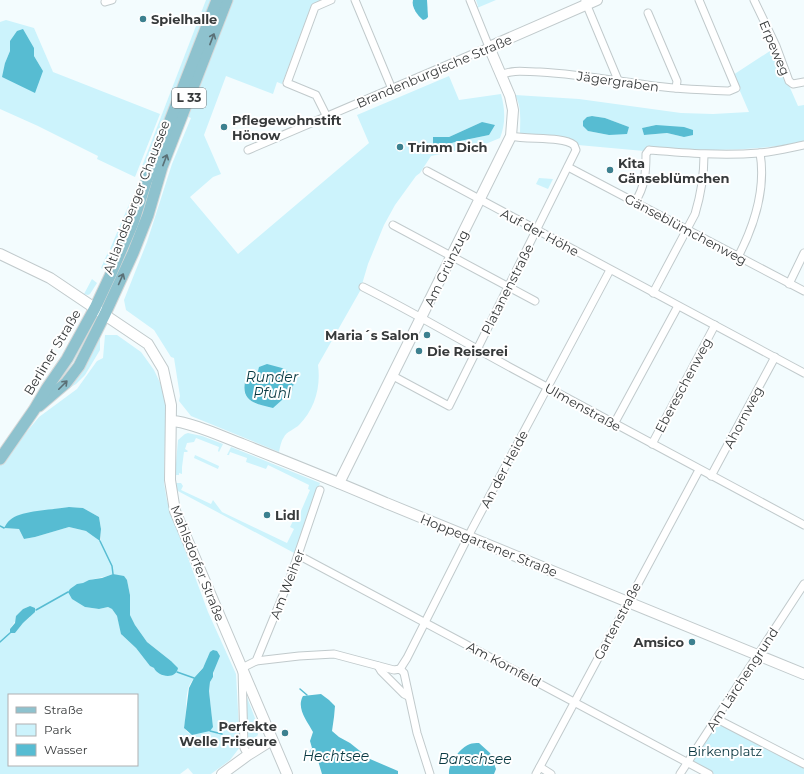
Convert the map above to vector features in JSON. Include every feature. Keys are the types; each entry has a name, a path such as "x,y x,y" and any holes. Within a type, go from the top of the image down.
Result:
{"main road":[{"name":"Altlandsberger Chaussee","path":"95,308 133,223 146,182 217,0"},
{"name":"Altlandsberger Chaussee","path":"105,314 133,253 162,167 227,0"},
{"name":"Brandenburgische Straße","path":"489,47 586,2 597,0"},
{"name":"Am Grünzug","path":"339,483 511,136 513,110 510,96 489,47"},
{"name":"Mahlsdorfer Straße","path":"0,254 50,278 148,344 155,354 163,369 171,405 172,421 170,480 175,511 287,774"},
{"name":"Berliner Straße","path":"0,459 67,359 95,308"},
{"name":"Berliner Straße","path":"34,410 66,383 79,366 105,314"},
{"name":"Hoppegartener Straße","path":"172,421 183,422 339,483 804,674"},
{"path":"222,774 272,740"}],"street":[{"path":"327,117 316,95 287,83 315,7 331,0"},
{"path":"355,0 392,89"},
{"path":"470,0 489,47"},
{"name":"Jägergraben","path":"501,75 513,71 541,72 588,76 676,88 729,91 736,88 699,0"},
{"name":"Erpeweg","path":"754,0 776,46 789,81 793,84 804,82"},
{"path":"586,2 618,80"},
{"path":"648,13 677,81 676,88"},
{"name":"Brandenburgische Straße","path":"248,150 489,47"},
{"name":"Platanenstraße","path":"392,376 450,406 576,150 574,144 565,140 520,138 511,136"},
{"path":"635,202 644,186 646,154 649,150 704,155 760,153 804,146"},
{"path":"738,257 751,227 758,202 762,164 760,153"},
{"path":"653,292 688,229 699,201 703,180 704,155"},
{"name":"Gänseblümchenweg","path":"566,169 688,229 804,291"},
{"name":"Auf der Höhe","path":"427,171 804,373"},
{"path":"393,225 535,301"},
{"path":"790,284 804,253"},
{"name":"An der Heide","path":"400,670 468,536 610,270"},
{"name":"Ulmenstraße","path":"363,287 699,470 804,525"},
{"path":"614,424 678,306"},
{"name":"Ebereschenweg","path":"652,444 714,325"},
{"name":"Ahornweg","path":"711,476 775,357"},
{"name":"Gartenstraße","path":"538,771 574,701 699,470"},
{"name":"Am Weiher","path":"256,661 279,607 320,490"},
{"name":"Am Kornfeld","path":"298,555 709,774"},
{"name":"Am Lärchengrund","path":"680,774 804,584"},
{"path":"242,668 256,661 328,654 344,656 378,666 400,670 404,673 417,733 430,774"},
{"path":"378,666 381,671 404,694 408,696"},
{"name":"Mahlsdorfer Straße","path":"242,668 244,748 248,755"},
{"path":"717,719 804,764"},
{"path":"538,771 551,774"}],"green space":[{"path":"206,0 214,0 143,177 139,177 139,174"},
{"path":"231,0 325,0 311,9 282,84 277,82 273,94 226,76 204,135 221,174 213,177 190,197 238,254 369,143 357,115 449,76 459,100 501,94 504,116 500,138 483,145 431,156 420,173 416,176 395,205 384,225 368,264 360,291 318,365 318,389 313,405 305,419 285,435 281,442 279,452 191,416 179,401 180,396 174,358 171,357 154,330 126,310 124,300 147,242 172,164 191,118 186,116","holes":["482,122 489,135 455,142 434,149 434,137 449,137","259,371 261,405 249,400 244,391 245,382 257,375"]},
{"path":"476,0 496,0 477,8 476,7 478,6"},
{"path":"6,20 34,28 53,72 160,114 135,177 97,159 98,156 0,109 0,22","holes":["34,48 34,56 43,71 5,63 10,51"]},
{"path":"773,49 798,106 804,105 804,142 747,149 691,150 648,147 644,151 578,145 575,141 568,138 520,134 520,109 515,95 579,99 681,113 713,114 749,112 733,75","holes":["592,116 605,118 629,127 609,135 588,131 587,117","656,125 684,137 667,133 644,135 642,128"]},
{"path":"539,178 553,179 548,189 536,184"},
{"path":"137,183 137,190 113,250 110,249 136,188"},
{"path":"108,252 112,254 105,270 101,268"},
{"path":"92,279 97,283 90,294 84,294"},
{"path":"87,329 90,331 75,360 55,385"},
{"path":"105,335 117,335 141,352 154,370 162,387 166,405 164,483 167,501 208,612 236,674 240,747 230,760 211,774 193,774 188,768 180,774 0,774 0,464 39,417 77,389 97,361 103,358","holes":["69,507 83,508 99,517 101,540 86,531 69,527 24,539 19,529 4,528 55,510","113,574 127,580 130,595 130,615 135,625 147,642 171,661 154,668 150,666 136,648 122,635 117,616 112,609 108,607 99,609 85,607 84,583","30,606 30,617 15,633 10,629 23,609","208,656 214,668 209,691 213,727 192,735 187,732 184,727 188,689 207,661"]},
{"path":"100,337 100,350 85,375 76,384 66,390 81,373"},
{"path":"188,433 202,436 223,444 219,452 219,447 196,438 194,442 187,443 185,449 188,451 184,452 182,474 179,473 179,475 175,475 178,440"},
{"path":"231,447 320,483 296,554 176,490 175,483 181,483 183,486 181,490 211,504 213,500 222,512 287,543 294,529 290,527 295,517 298,518 310,490 308,489 309,485 268,465 266,469 246,462 247,458 230,452 229,455 227,455"},
{"path":"195,455 219,466 218,469 194,458"},
{"path":"245,692 258,726 258,735 246,744"},
{"name":"Birkenplatz","path":"719,723 804,767 804,774 714,774 697,765 694,763 694,757 716,724"}],"water":[{"path":"413,0 427,0 428,17 426,19 423,20 417,14 413,6"},
{"path":"23,29 34,48 34,56 43,71 35,93 2,77 5,63 10,51 10,41 17,31"},
{"path":"592,116 605,118 629,127 627,134 609,135 588,131 583,126 583,121 587,117"},
{"path":"482,122 495,125 489,135 455,142 433,149 433,137 449,137"},
{"path":"656,125 684,127 693,130 693,135 684,137 667,133 644,135 642,128"},
{"name":"Runder Pfuhl","path":"267,364 282,368 288,372 294,382 292,391 273,408 256,404 248,398 244,389 245,382 257,375 259,367"},
{"path":"69,507 83,508 99,517 101,529 100,541 86,531 69,527 24,539 19,529 4,528 9,521 22,514"},
{"path":"113,574 124,576 127,580 130,595 130,615 135,625 147,642 178,668 177,672 171,676 163,675 150,666 136,648 121,634 117,616 112,609 108,607 99,609 85,607 72,599 68,592 77,584"},
{"path":"30,606 35,608 35,612 15,633 10,633 10,629 15,623 16,616 23,609"},
{"path":"213,650 217,651 220,656 210,682 209,691 213,727 210,731 192,735 184,728 189,688 194,678 203,668 210,652"},
{"name":"Hechtsee","path":"321,694 335,706 332,731 370,759 398,771 398,774 322,774 316,754 309,752 312,748 310,741 313,732 303,714 301,705 303,696"},
{"name":"Barschsee","path":"473,743 479,743 490,753 496,769 494,774 449,774 450,765 455,756 466,746"}],"waterway":[{"path":"0,526 4,528"},
{"path":"100,541 112,566 113,574"},
{"path":"36,610 68,592"},
{"path":"0,642 10,633"},
{"path":"177,672 194,678"},
{"path":"300,689 307,695"},
{"path":"210,731 222,734"}],"place":[{"name":"Spielhalle","path":"143,19"},
{"name":"Pflegewohnstift Hönow","path":"224,127"},
{"name":"Trimm Dich","path":"400,147"},
{"name":"Kita Gänseblümchen","path":"610,170"},
{"name":"Maria´s Salon","path":"427,335"},
{"name":"Die Reiserei","path":"419,351"},
{"name":"Lidl","path":"267,515"},
{"name":"Amsico","path":"692,642"},
{"name":"Perfekte Welle Friseure","path":"285,733"}]}
